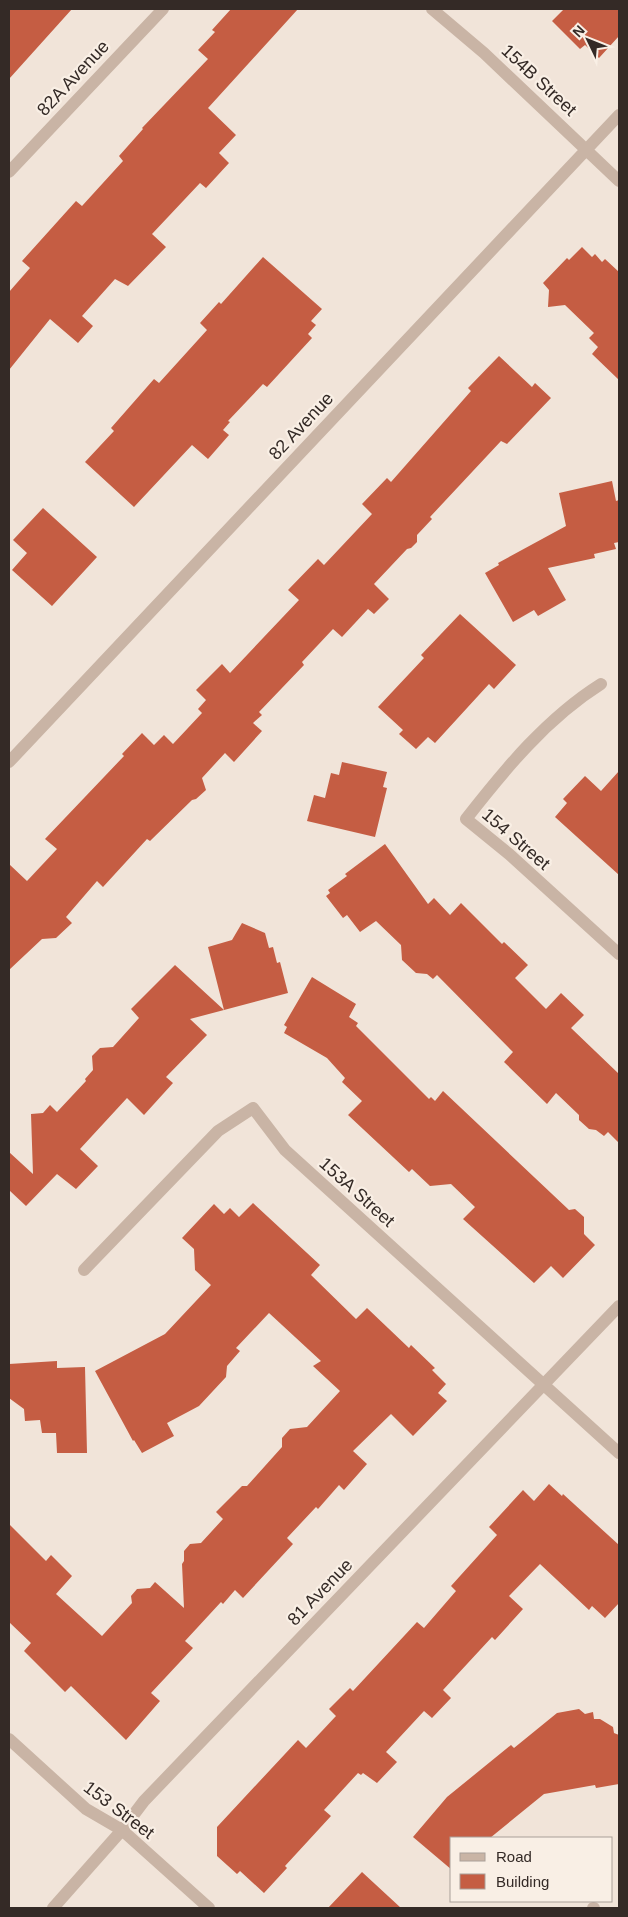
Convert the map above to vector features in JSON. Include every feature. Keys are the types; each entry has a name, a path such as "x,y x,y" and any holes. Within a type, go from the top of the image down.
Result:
{"street":[{"name":"82A Avenue","path":"9,172 163,9"},
{"name":"154B Street","path":"432,9 484,53 619,180"},
{"name":"82 Avenue","path":"9,762 619,115"},
{"name":"154 Street","path":"601,684 562,711 493,784 466,819 509,854 619,954"},
{"name":"153A Street","path":"84,1270 218,1131 253,1108 285,1150 619,1452"},
{"name":"81 Avenue","path":"53,1908 122,1830 141,1804 619,1306"},
{"name":"153 Street","path":"9,1739 86,1809 122,1830 209,1908"}],"building":[{"path":"9,9 72,9 9,79"},
{"path":"231,9 298,9 208,108 236,135 219,153 229,163 206,188 200,183 152,234 166,247 128,286 115,279 82,316 93,326 78,343 50,319 9,370 9,292 30,268 22,261 76,201 82,206 123,161 119,156 142,128 208,59 198,50 215,32 212,30"},
{"path":"564,9 619,9 619,36 599,58 585,45 580,49 552,21"},
{"path":"582,247 592,257 595,254 602,262 605,259 619,272 619,380 592,354 598,347 589,338 594,333 565,305 548,307 549,290 543,283 567,258 569,260"},
{"path":"263,257 322,309 311,321 316,325 308,334 312,338 267,387 263,384 228,421 230,422 223,430 229,435 208,459 192,445 134,507 85,462 114,431 111,428 154,379 159,383 207,330 200,323 219,302 221,304"},
{"path":"499,356 532,387 535,383 551,398 507,444 501,441 430,517 432,519 417,535 417,542 407,549 374,584 389,599 374,614 368,609 342,637 333,629 302,662 304,665 259,712 262,715 253,723 262,731 234,762 225,753 202,778 206,790 196,799 192,800 150,841 147,839 103,887 97,881 66,917 72,923 56,938 42,939 9,970 9,864 27,881 57,849 45,839 124,756 122,754 142,733 154,745 164,735 173,744 202,713 198,709 206,700 196,690 222,664 230,673 299,600 288,590 318,559 324,565 372,514 362,504 387,478 391,482 471,391 468,388"},
{"path":"612,481 616,501 619,500 619,542 614,543 616,549 594,554 595,558 548,568 566,600 538,616 534,610 513,622 485,573 499,565 498,563 566,526 559,493"},
{"path":"43,508 97,557 52,606 12,570 27,553 13,540"},
{"path":"460,614 516,665 494,689 489,684 435,743 428,737 416,749 399,734 403,730 378,707 424,658 421,655"},
{"path":"342,762 387,772 383,787 387,788 375,837 307,821 314,795 325,798 331,773 339,775"},
{"path":"619,771 619,875 555,817 567,803 563,799 585,776 601,791"},
{"path":"385,844 428,904 434,898 450,915 461,903 502,944 504,942 528,965 515,978 546,1009 561,993 584,1015 571,1028 619,1074 619,1143 608,1132 604,1136 596,1130 589,1129 579,1120 579,1115 556,1093 547,1104 504,1062 513,1052 437,975 433,979 427,974 416,973 402,960 401,945 376,921 360,932 347,915 343,918 326,896 330,893 328,890 347,876 345,874"},
{"path":"242,923 265,933 269,948 273,947 277,963 280,962 288,993 224,1010 208,947 232,940"},
{"path":"175,965 224,1010 190,1019 207,1035 166,1077 173,1083 144,1115 127,1098 80,1149 98,1166 76,1189 57,1174 26,1206 9,1190 9,1152 33,1174 31,1114 43,1113 50,1105 57,1112 86,1081 85,1079 93,1070 92,1056 100,1048 113,1047 139,1018 131,1009"},
{"path":"312,977 356,1004 349,1017 358,1023 356,1026 429,1099 431,1097 435,1101 443,1091 569,1210 575,1209 584,1217 584,1234 595,1245 563,1278 551,1266 534,1283 463,1219 475,1207 451,1184 430,1186 412,1169 409,1172 348,1115 362,1101 342,1082 345,1078 327,1058 284,1033 287,1027 284,1025"},
{"path":"253,1203 320,1265 311,1275 356,1319 367,1308 409,1348 411,1345 435,1368 432,1370 446,1384 438,1393 447,1401 413,1436 391,1414 353,1451 367,1464 344,1490 339,1485 318,1509 316,1507 287,1538 293,1544 243,1598 235,1590 223,1604 221,1602 185,1641 193,1648 151,1693 160,1701 126,1740 71,1686 65,1692 24,1651 31,1643 9,1622 9,1524 46,1561 51,1555 72,1576 56,1594 102,1636 132,1603 131,1596 137,1589 150,1588 155,1582 184,1608 182,1564 184,1561 184,1551 190,1544 201,1543 223,1519 216,1512 242,1486 247,1486 282,1447 282,1438 290,1429 307,1427 340,1391 313,1366 321,1361 269,1313 236,1348 240,1351 227,1366 226,1377 199,1406 167,1423 174,1436 142,1453 133,1441 95,1371 165,1334 211,1285 195,1270 194,1249 182,1238 214,1204 224,1214 230,1208 239,1217"},
{"path":"57,1361 57,1368 85,1367 87,1453 57,1453 56,1433 42,1433 40,1420 25,1421 24,1409 9,1398 9,1364"},
{"path":"549,1484 562,1496 563,1494 619,1545 619,1603 605,1618 592,1606 589,1610 540,1564 509,1596 523,1609 495,1640 492,1637 443,1690 451,1698 432,1718 424,1711 386,1752 397,1762 377,1783 363,1773 361,1775 358,1773 324,1810 331,1816 285,1866 287,1868 264,1893 240,1871 237,1874 217,1856 217,1827 298,1740 306,1748 336,1716 329,1709 350,1688 353,1691 417,1622 424,1628 456,1591 451,1586 497,1535 489,1527 523,1490 534,1501"},
{"path":"579,1709 585,1714 593,1712 594,1719 600,1719 613,1727 614,1733 619,1735 619,1784 596,1788 595,1785 544,1794 491,1837 450,1837 450,1868 413,1837 447,1797 511,1745 514,1748 557,1713"},
{"path":"362,1872 401,1908 328,1908"}]}
